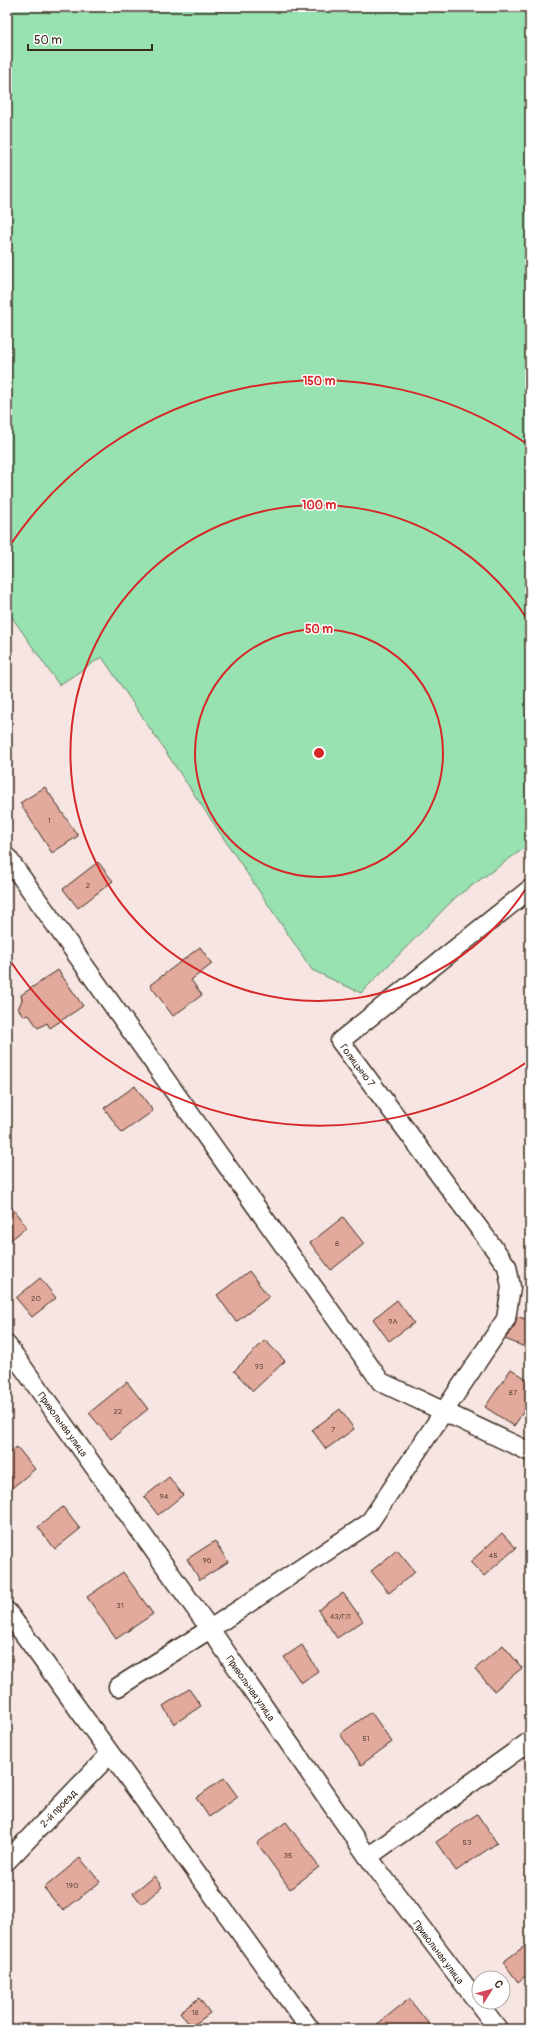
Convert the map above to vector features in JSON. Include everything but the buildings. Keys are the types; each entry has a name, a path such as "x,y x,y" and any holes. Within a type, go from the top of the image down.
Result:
{"street":[{"path":"7,857 381,1382 530,1452"},
{"name":"Голицыно 7","path":"444,1412 506,1319 511,1287 507,1266 340,1041 530,889"},
{"name":"Привольная улица","path":"7,1345 210,1629 368,1857 498,2029"},
{"path":"118,1687 210,1629 369,1523 444,1412"},
{"path":"7,1611 310,2029"},
{"path":"368,1857 530,1741"},
{"name":"2-й проезд","path":"7,1861 110,1754"}],"green space":[{"path":"7,7 530,7 530,844 456,897 361,993 312,970 102,657 59,685 7,610"}]}
